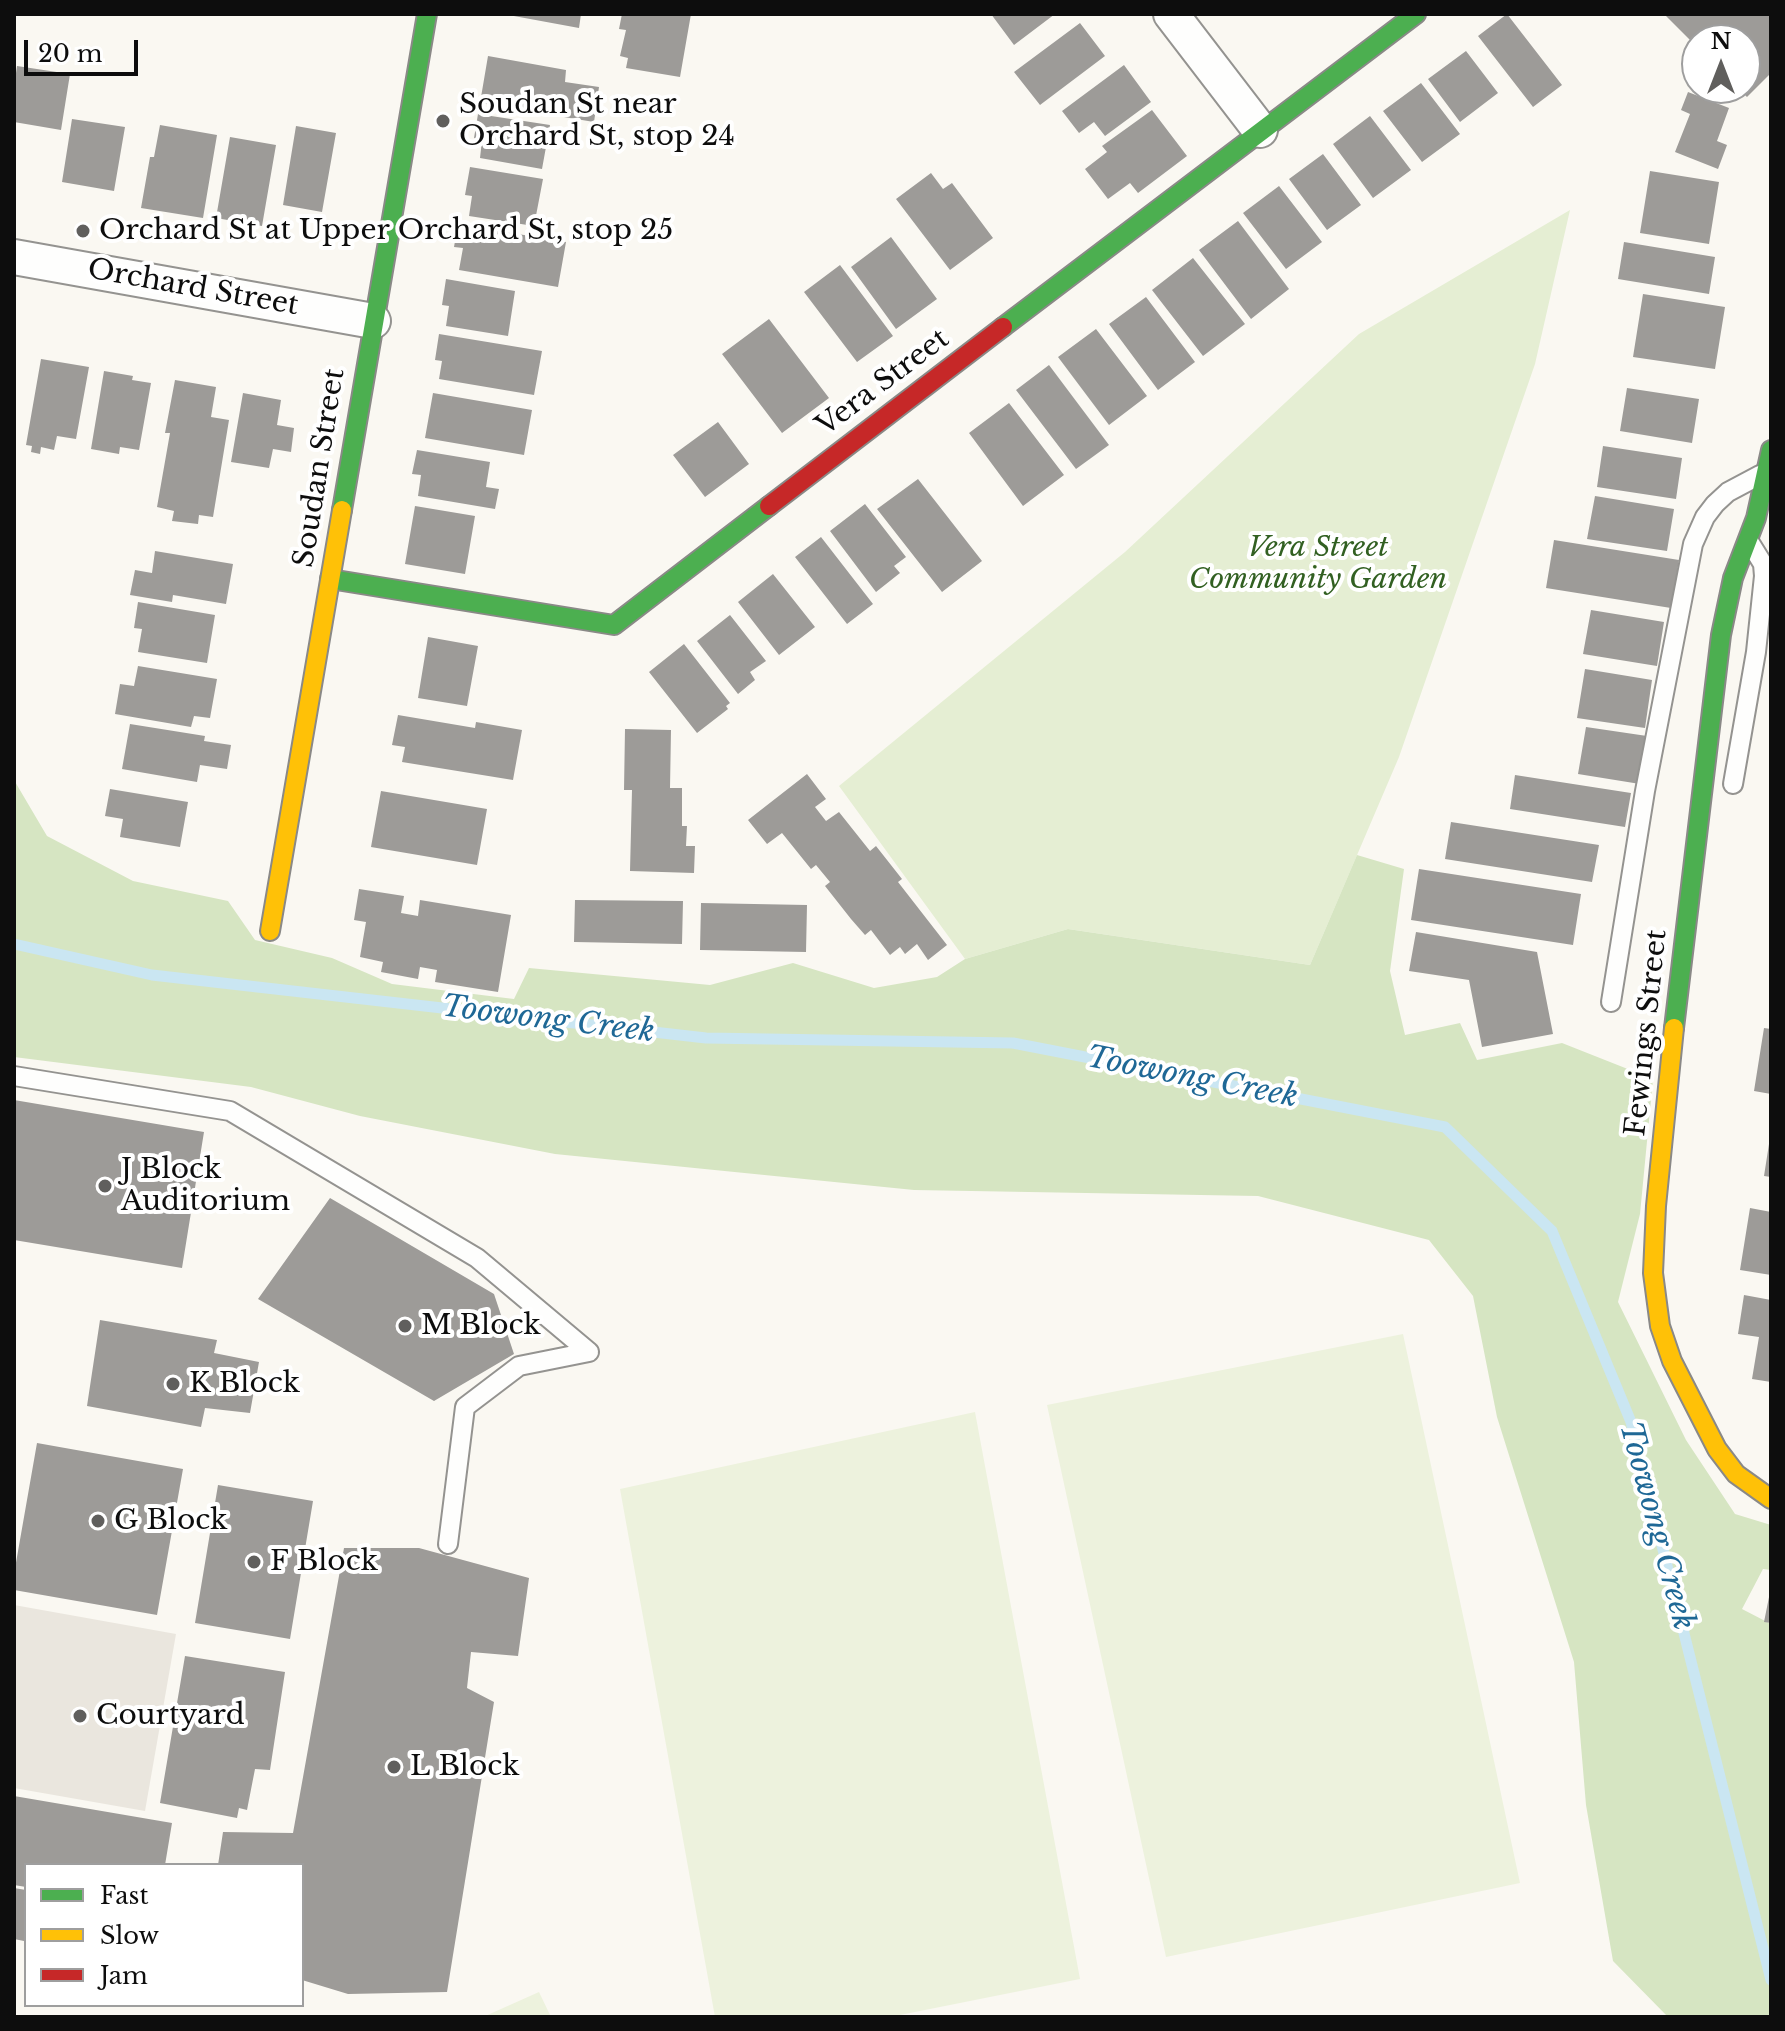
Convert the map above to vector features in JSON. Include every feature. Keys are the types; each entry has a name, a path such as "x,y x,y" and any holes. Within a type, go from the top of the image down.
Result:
{"street":[{"name":"Soudan Street","path":"270,931 427,14"},
{"path":"1171,14 1260,130"},
{"name":"Vera Street","path":"330,579 614,625 1416,14"},
{"name":"Orchard Street","path":"14,257 373,321"},
{"name":"Fewings Street","path":"1771,450 1760,543 1730,590 1717,664 1670,1066 1656,1206 1653,1273 1660,1326 1672,1361 1704,1425 1736,1474 1771,1499"}],"lane":[{"name":"Fewings Street","path":"1611,1002 1645,791 1693,544 1705,517 1721,497 1766,472"},
{"path":"1733,784 1756,652 1764,576 1760,543"},
{"path":"14,1076 230,1111 477,1258 589,1352 519,1366 465,1407 448,1544"}],"green space":[{"name":"Vera Street Community Garden","path":"1570,210 1535,364 1399,757 1310,965 1068,929 965,959 839,786 1125,552 1359,334"},
{"path":"14,780 47,836 133,881 228,901 255,940 332,958 392,984 514,999 529,968 710,985 793,963 874,988 937,977 965,959 1068,929 1310,965 1357,855 1404,869 1390,971 1405,1035 1460,1023 1477,1060 1562,1043 1653,1079 1640,1214 1618,1302 1686,1440 1735,1514 1771,1525 1771,1570 1763,1569 1742,1609 1771,1624 1771,2017 1668,2017 1613,1961 1586,1805 1574,1662 1497,1417 1473,1296 1429,1240 1258,1196 914,1190 555,1154 360,1116 251,1087 14,1057"},
{"path":"1403,1334 1520,1883 1166,1957 1047,1405"},
{"path":"975,1412 1080,1979 890,2017 715,2017 620,1489"},
{"path":"539,1992 551,2017 483,2017"}],"shaded area":[{"name":"Courtyard","path":"14,1605 176,1634 145,1811 14,1788"}],"building":[{"path":"503,14 581,14 579,28"},
{"path":"622,14 691,14 680,77 626,68 628,58 620,56 626,30 619,29"},
{"path":"991,14 1055,14 1014,45"},
{"path":"1507,14 1562,85 1533,107 1478,36"},
{"path":"1664,14 1771,14 1771,73 1761,83 1761,24 1681,24 1681,31"},
{"path":"1080,23 1105,56 1040,105 1014,72"},
{"path":"1466,51 1498,93 1460,122 1428,79"},
{"path":"488,56 566,70 565,82 599,87 594,122 480,103"},
{"path":"1124,65 1151,102 1105,136 1094,122 1079,133 1062,111"},
{"path":"17,66 70,74 61,130 14,122"},
{"path":"1421,83 1460,134 1422,162 1383,111"},
{"path":"1683,104 1719,104 1729,108 1717,141 1727,145 1718,169 1675,152 1690,114 1681,110"},
{"path":"1152,110 1187,156 1138,193 1130,183 1108,199 1085,169 1107,152 1102,146"},
{"path":"478,114 550,125 542,169 480,158 482,140 474,138"},
{"path":"1370,116 1411,170 1373,198 1333,144"},
{"path":"72,119 125,127 114,191 62,182"},
{"path":"160,125 217,135 203,218 141,208 150,157 154,157"},
{"path":"296,126 336,133 322,212 283,205"},
{"path":"230,137 276,145 262,226 216,218"},
{"path":"1323,154 1361,205 1327,230 1289,179"},
{"path":"470,167 543,179 534,226 469,216 472,196 465,195"},
{"path":"1650,171 1719,182 1709,244 1640,233"},
{"path":"931,173 943,189 952,183 993,238 950,270 896,199"},
{"path":"1279,186 1322,242 1286,269 1243,213"},
{"path":"1238,221 1289,289 1251,319 1199,250"},
{"path":"458,224 566,242 558,287 459,270 463,248 454,247"},
{"path":"891,237 937,299 896,329 851,267"},
{"path":"1624,242 1715,257 1709,294 1618,279"},
{"path":"1193,258 1245,324 1203,356 1152,290"},
{"path":"840,265 893,336 857,362 804,292"},
{"path":"446,279 515,291 508,336 446,326 449,306 442,305"},
{"path":"1643,294 1725,307 1715,369 1633,357"},
{"path":"1146,297 1195,362 1158,390 1109,324"},
{"path":"769,319 829,398 782,433 722,354"},
{"path":"1096,329 1147,396 1109,425 1058,357"},
{"path":"439,334 542,351 534,395 439,379 442,361 435,360"},
{"path":"41,359 89,367 76,439 57,436 54,450 41,447 40,454 31,452 32,446 26,445"},
{"path":"1049,365 1109,445 1076,469 1016,390"},
{"path":"104,371 151,383 139,450 120,447 119,454 91,449"},
{"path":"175,380 216,387 211,417 229,420 213,517 199,515 198,524 172,521 174,511 157,507 170,433 165,433"},
{"path":"1627,388 1699,399 1692,443 1620,431"},
{"path":"243,393 281,400 277,425 294,428 291,452 273,449 269,468 231,462"},
{"path":"433,393 532,410 524,455 425,438"},
{"path":"1009,403 1064,475 1023,506 969,433"},
{"path":"718,422 749,464 705,497 673,455"},
{"path":"1603,446 1682,458 1676,499 1597,487"},
{"path":"417,450 490,462 486,487 499,489 495,509 418,496 421,475 412,474"},
{"path":"918,479 982,561 942,592 877,509"},
{"path":"1595,496 1674,509 1667,551 1587,539"},
{"path":"865,504 906,557 894,566 900,573 876,592 830,531"},
{"path":"415,506 475,516 465,574 405,564"},
{"path":"821,537 873,604 847,624 795,557"},
{"path":"1554,540 1679,560 1671,608 1546,588"},
{"path":"155,551 233,564 226,604 173,595 172,602 130,595 135,570 152,573"},
{"path":"773,574 815,627 779,655 738,602"},
{"path":"138,602 215,615 207,663 138,652 142,629 134,628"},
{"path":"1591,610 1664,622 1657,666 1583,654"},
{"path":"730,615 766,661 750,672 755,680 738,694 697,641"},
{"path":"428,637 478,646 467,706 418,698"},
{"path":"684,644 730,703 726,706 728,709 697,733 649,672"},
{"path":"138,666 217,679 210,718 194,716 191,727 115,714 120,684 134,686"},
{"path":"1585,669 1652,680 1645,728 1577,718"},
{"path":"398,715 475,728 476,722 522,730 513,780 402,762 405,747 392,745"},
{"path":"130,724 205,736 204,741 231,745 227,769 200,765 197,782 122,769"},
{"path":"1586,727 1647,736 1640,784 1578,774"},
{"path":"625,729 671,730 670,788 682,788 682,826 687,826 686,846 695,846 694,873 630,871 632,790 624,790"},
{"path":"807,774 826,799 815,807 826,821 839,812 870,851 876,846 902,879 898,882 947,945 928,960 917,944 905,954 900,947 890,955 871,930 865,935 851,919 825,886 830,882 816,865 811,869 782,833 767,844 748,820"},
{"path":"1515,775 1631,793 1625,827 1510,809"},
{"path":"110,789 188,802 180,847 120,837 123,819 105,816"},
{"path":"381,791 487,809 477,865 371,847"},
{"path":"1451,822 1599,845 1592,882 1445,859"},
{"path":"1419,869 1581,894 1573,945 1411,920"},
{"path":"359,889 404,896 401,913 418,916 420,900 511,915 498,992 435,982 437,970 420,967 418,979 381,972 383,962 360,957 366,922 354,920"},
{"path":"575,900 683,901 682,944 574,942"},
{"path":"701,903 807,905 806,952 700,950"},
{"path":"1416,932 1537,952 1553,1034 1482,1047 1469,980 1409,971"},
{"path":"1764,1028 1771,1029 1771,1094 1754,1091"},
{"name":"J Block Auditorium","path":"14,1100 204,1132 182,1268 14,1240"},
{"path":"1771,1144 1771,1177 1764,1176"},
{"name":"M Block","path":"330,1198 494,1294 514,1354 434,1401 258,1299"},
{"path":"1750,1208 1771,1212 1771,1275 1740,1270"},
{"path":"1744,1295 1771,1300 1771,1382 1752,1379 1759,1337 1738,1334"},
{"name":"K Block","path":"100,1320 217,1340 214,1353 259,1362 250,1413 205,1408 201,1427 87,1406"},
{"name":"G Block","path":"37,1443 183,1469 157,1615 14,1590 14,1574"},
{"name":"F Block","path":"218,1485 313,1501 290,1639 195,1623"},
{"name":"L Block","path":"344,1548 419,1548 529,1578 518,1656 471,1652 467,1688 494,1702 447,1992 348,1994 304,1981 304,1863 218,1863 223,1832 293,1833"},
{"path":"1771,1592 1771,1623 1764,1622"},
{"path":"185,1656 285,1672 270,1770 255,1769 247,1810 239,1808 237,1818 160,1803"},
{"path":"14,1796 172,1823 165,1863 24,1863 24,1887 14,1885"},
{"path":"14,1888 24,1890 24,1941 14,1939"}],"waterway":[{"name":"Toowong Creek","path":"14,944 152,975 706,1038 1013,1043 1445,1127 1552,1231 1631,1422 1771,1980"}],"traffic: fast":[{"path":"342,510 427,14"},
{"path":"1003,327 1416,14"},
{"path":"1674,1028 1721,635 1733,578 1756,518 1771,450"},
{"path":"330,579 614,625 769,506"}],"traffic: slow":[{"path":"270,931 342,510"},
{"path":"1674,1028 1656,1206 1653,1273 1660,1326 1672,1361 1717,1449 1736,1474 1771,1499"}],"traffic: jam":[{"path":"769,506 1003,327"}],"place":[{"name":"Soudan St near Orchard St, stop 24","path":"443,121"},
{"name":"Orchard St at Upper Orchard St, stop 25","path":"83,231"},
{"name":"J Block Auditorium","path":"105,1186"},
{"name":"M Block","path":"405,1326"},
{"name":"K Block","path":"173,1384"},
{"name":"G Block","path":"98,1521"},
{"name":"F Block","path":"254,1562"},
{"name":"Courtyard","path":"80,1716"},
{"name":"L Block","path":"394,1767"}]}
